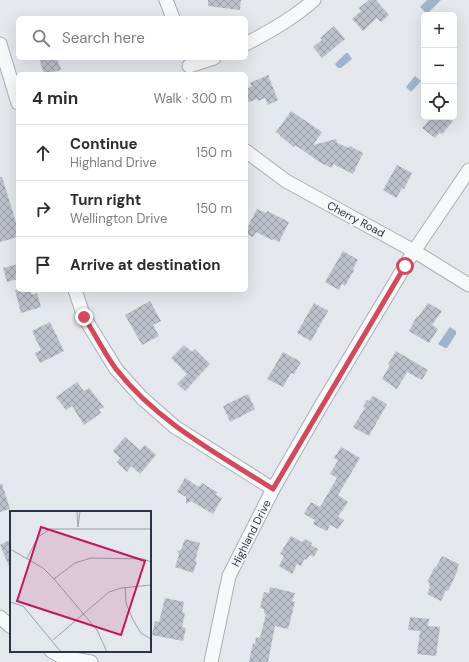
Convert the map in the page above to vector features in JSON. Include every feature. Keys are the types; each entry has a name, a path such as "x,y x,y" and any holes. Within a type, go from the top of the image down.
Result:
{"street":[{"path":"166,0 172,16"},
{"path":"248,43 274,29 314,0"},
{"path":"0,44 16,96"},
{"path":"189,66 208,60"},
{"name":"Cherry Road","path":"248,152 286,181 414,251 469,285"},
{"name":"Highland Drive","path":"211,662 229,576 273,489 319,409 414,251 469,170"},
{"path":"76,292 84,317 116,369 142,398 175,426 273,489"},
{"path":"0,617 10,626"},
{"path":"53,652 62,657 90,662"}],"water":[{"path":"427,0 441,0 429,12 425,12 420,7"},
{"path":"346,53 348,53 352,59 341,68 338,68 335,64"},
{"path":"415,76 421,81 411,92 406,87"},
{"path":"450,327 456,331 456,334 447,348 445,348 438,344"}],"building":[{"path":"208,0 241,0 240,10 208,6"},
{"path":"369,0 376,0 389,15 381,22 377,18 363,31 352,19 361,11 359,8"},
{"path":"334,26 345,39 322,58 313,47 322,40 320,38"},
{"path":"40,60 58,60 61,70 43,72"},
{"path":"268,75 278,100 268,105 265,98 258,101 257,99 248,102 248,88 252,86 250,83"},
{"path":"291,111 322,132 313,145 336,139 337,143 349,148 350,146 363,153 353,174 333,164 332,168 321,163 295,145 294,147 276,132"},
{"path":"429,120 453,121 442,134 439,133 435,138 422,128"},
{"path":"397,165 412,173 404,189 402,188 396,198 383,190"},
{"path":"0,177 2,177 16,222 16,238 0,242"},
{"path":"257,209 266,213 267,211 289,222 279,242 256,232 253,237 248,235 248,226"},
{"path":"343,251 358,260 345,286 342,284 339,290 325,282"},
{"path":"16,265 16,280 7,282 3,268"},
{"path":"15,290 16,292 31,292 32,295 37,293 41,307 21,313"},
{"path":"150,301 161,321 153,325 159,336 142,345 125,315"},
{"path":"314,303 328,311 311,341 297,333"},
{"path":"428,303 442,311 432,325 438,329 429,343 409,331 417,316 418,317"},
{"path":"50,322 64,351 40,363 35,353 41,350 32,331"},
{"path":"184,345 192,352 195,349 210,364 185,391 177,384 187,374 171,358"},
{"path":"396,351 428,370 422,380 407,372 397,389 382,379 390,365 388,364"},
{"path":"283,352 301,362 294,374 291,373 283,387 267,379"},
{"path":"77,382 84,391 89,388 104,407 99,410 101,413 84,425 72,406 66,410 56,397"},
{"path":"248,394 255,409 230,422 223,406"},
{"path":"373,396 387,404 369,436 353,427 365,408 363,407 367,400 369,401"},
{"path":"125,437 140,450 145,445 156,455 140,474 131,466 127,472 117,462 120,458 113,451"},
{"path":"341,447 360,458 338,495 348,502 338,517 344,520 338,529 330,525 327,531 313,524 315,520 304,514 311,502 320,507 337,478 330,474 338,460 334,458"},
{"path":"185,478 199,487 202,483 217,492 216,495 222,498 213,514 191,501 186,504 186,497 177,492"},
{"path":"0,484 2,484 10,509 0,512"},
{"path":"291,536 302,542 305,539 318,549 314,557 310,555 306,560 304,559 301,566 297,564 292,574 279,566 284,556 280,554"},
{"path":"185,539 200,543 195,561 197,562 193,573 175,567 179,555 177,551 181,550"},
{"path":"10,540 10,569 0,545"},
{"path":"442,556 459,564 458,570 448,591 446,590 441,601 427,594 430,587 428,581"},
{"path":"270,587 295,593 292,601 295,602 288,629 275,626 268,662 249,662 253,643 255,644 256,637 260,638 266,614 264,613 264,609 260,608 264,592 269,593"},
{"path":"165,598 184,602 182,612 185,613 182,627 186,628 183,641 152,635 155,621 159,622"},
{"path":"410,617 429,619 428,626 440,627 436,656 417,654 420,631 408,630"}],"route":[{"path":"84,317 116,369 142,398 175,426 273,489 405,266"}]}
